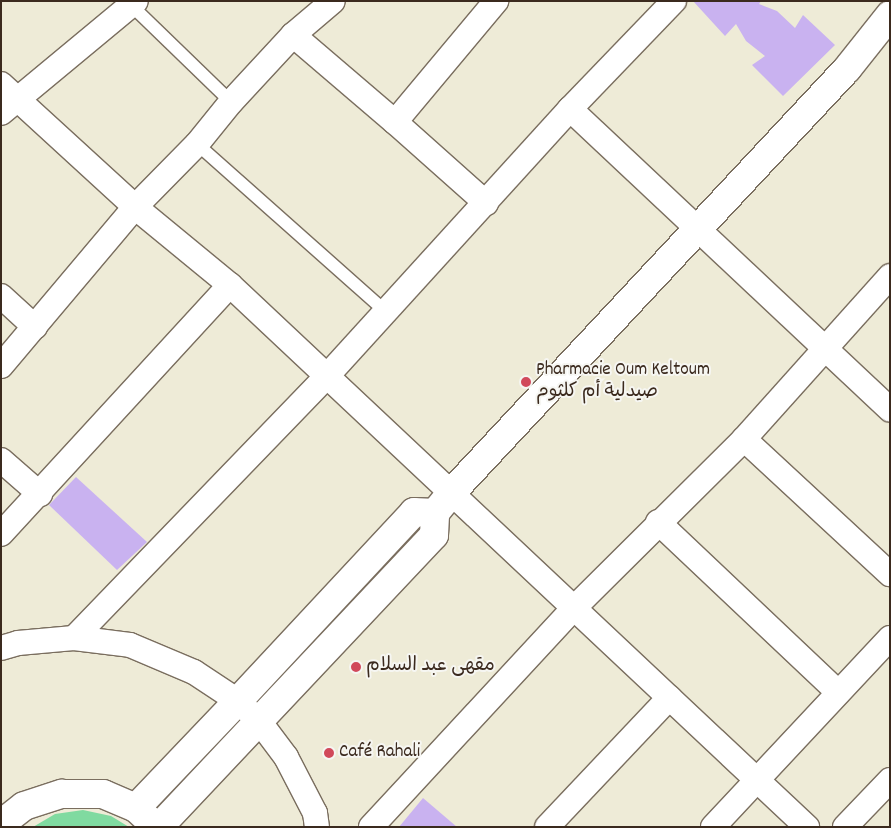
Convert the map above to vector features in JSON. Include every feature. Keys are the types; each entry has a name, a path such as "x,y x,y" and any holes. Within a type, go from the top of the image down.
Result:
{"street":[{"path":"1,366 134,207 197,144 231,102 293,35 333,1"},
{"path":"395,122 496,1"},
{"path":"74,638 327,376 570,109 674,1"},
{"path":"133,3 7,99 134,207 230,285 806,827"},
{"path":"1,824 24,806 62,794 103,794 136,808 158,827 434,534 435,513 452,492 847,69 890,15"},
{"path":"293,35 486,203"},
{"path":"570,109 822,349 890,410"},
{"path":"371,827 574,609 658,522 744,439 822,349 890,276"},
{"path":"1,534 40,494 230,285"},
{"path":"1,296 35,327"},
{"path":"744,439 890,574"},
{"path":"1,460 40,494"},
{"path":"136,808 414,512 435,513"},
{"path":"658,522 838,692"},
{"path":"7,640 74,638 130,645 194,672 238,701 259,721 286,757 315,813 317,827"},
{"path":"713,827 890,638"},
{"path":"547,827 669,698"},
{"path":"845,827 890,780"}],"lane":[{"path":"133,3 231,102"},
{"path":"197,144 386,312"}],"green space":[{"path":"83,810 111,816 129,827 33,827 55,814"}],"building":[{"path":"693,1 761,1 759,4 777,11 795,28 803,15 835,45 783,96 752,65 765,56 746,41 736,24 725,36"},
{"path":"76,477 147,542 117,570 49,505"},
{"path":"423,798 457,827 399,827"}],"place":[{"name":"Pharmacie Oum Keltoum صيدلية أم كلثوم","path":"526,382"},
{"name":"مقهى عبد السلام","path":"356,667"},
{"name":"Café Rahali","path":"329,753"}]}
